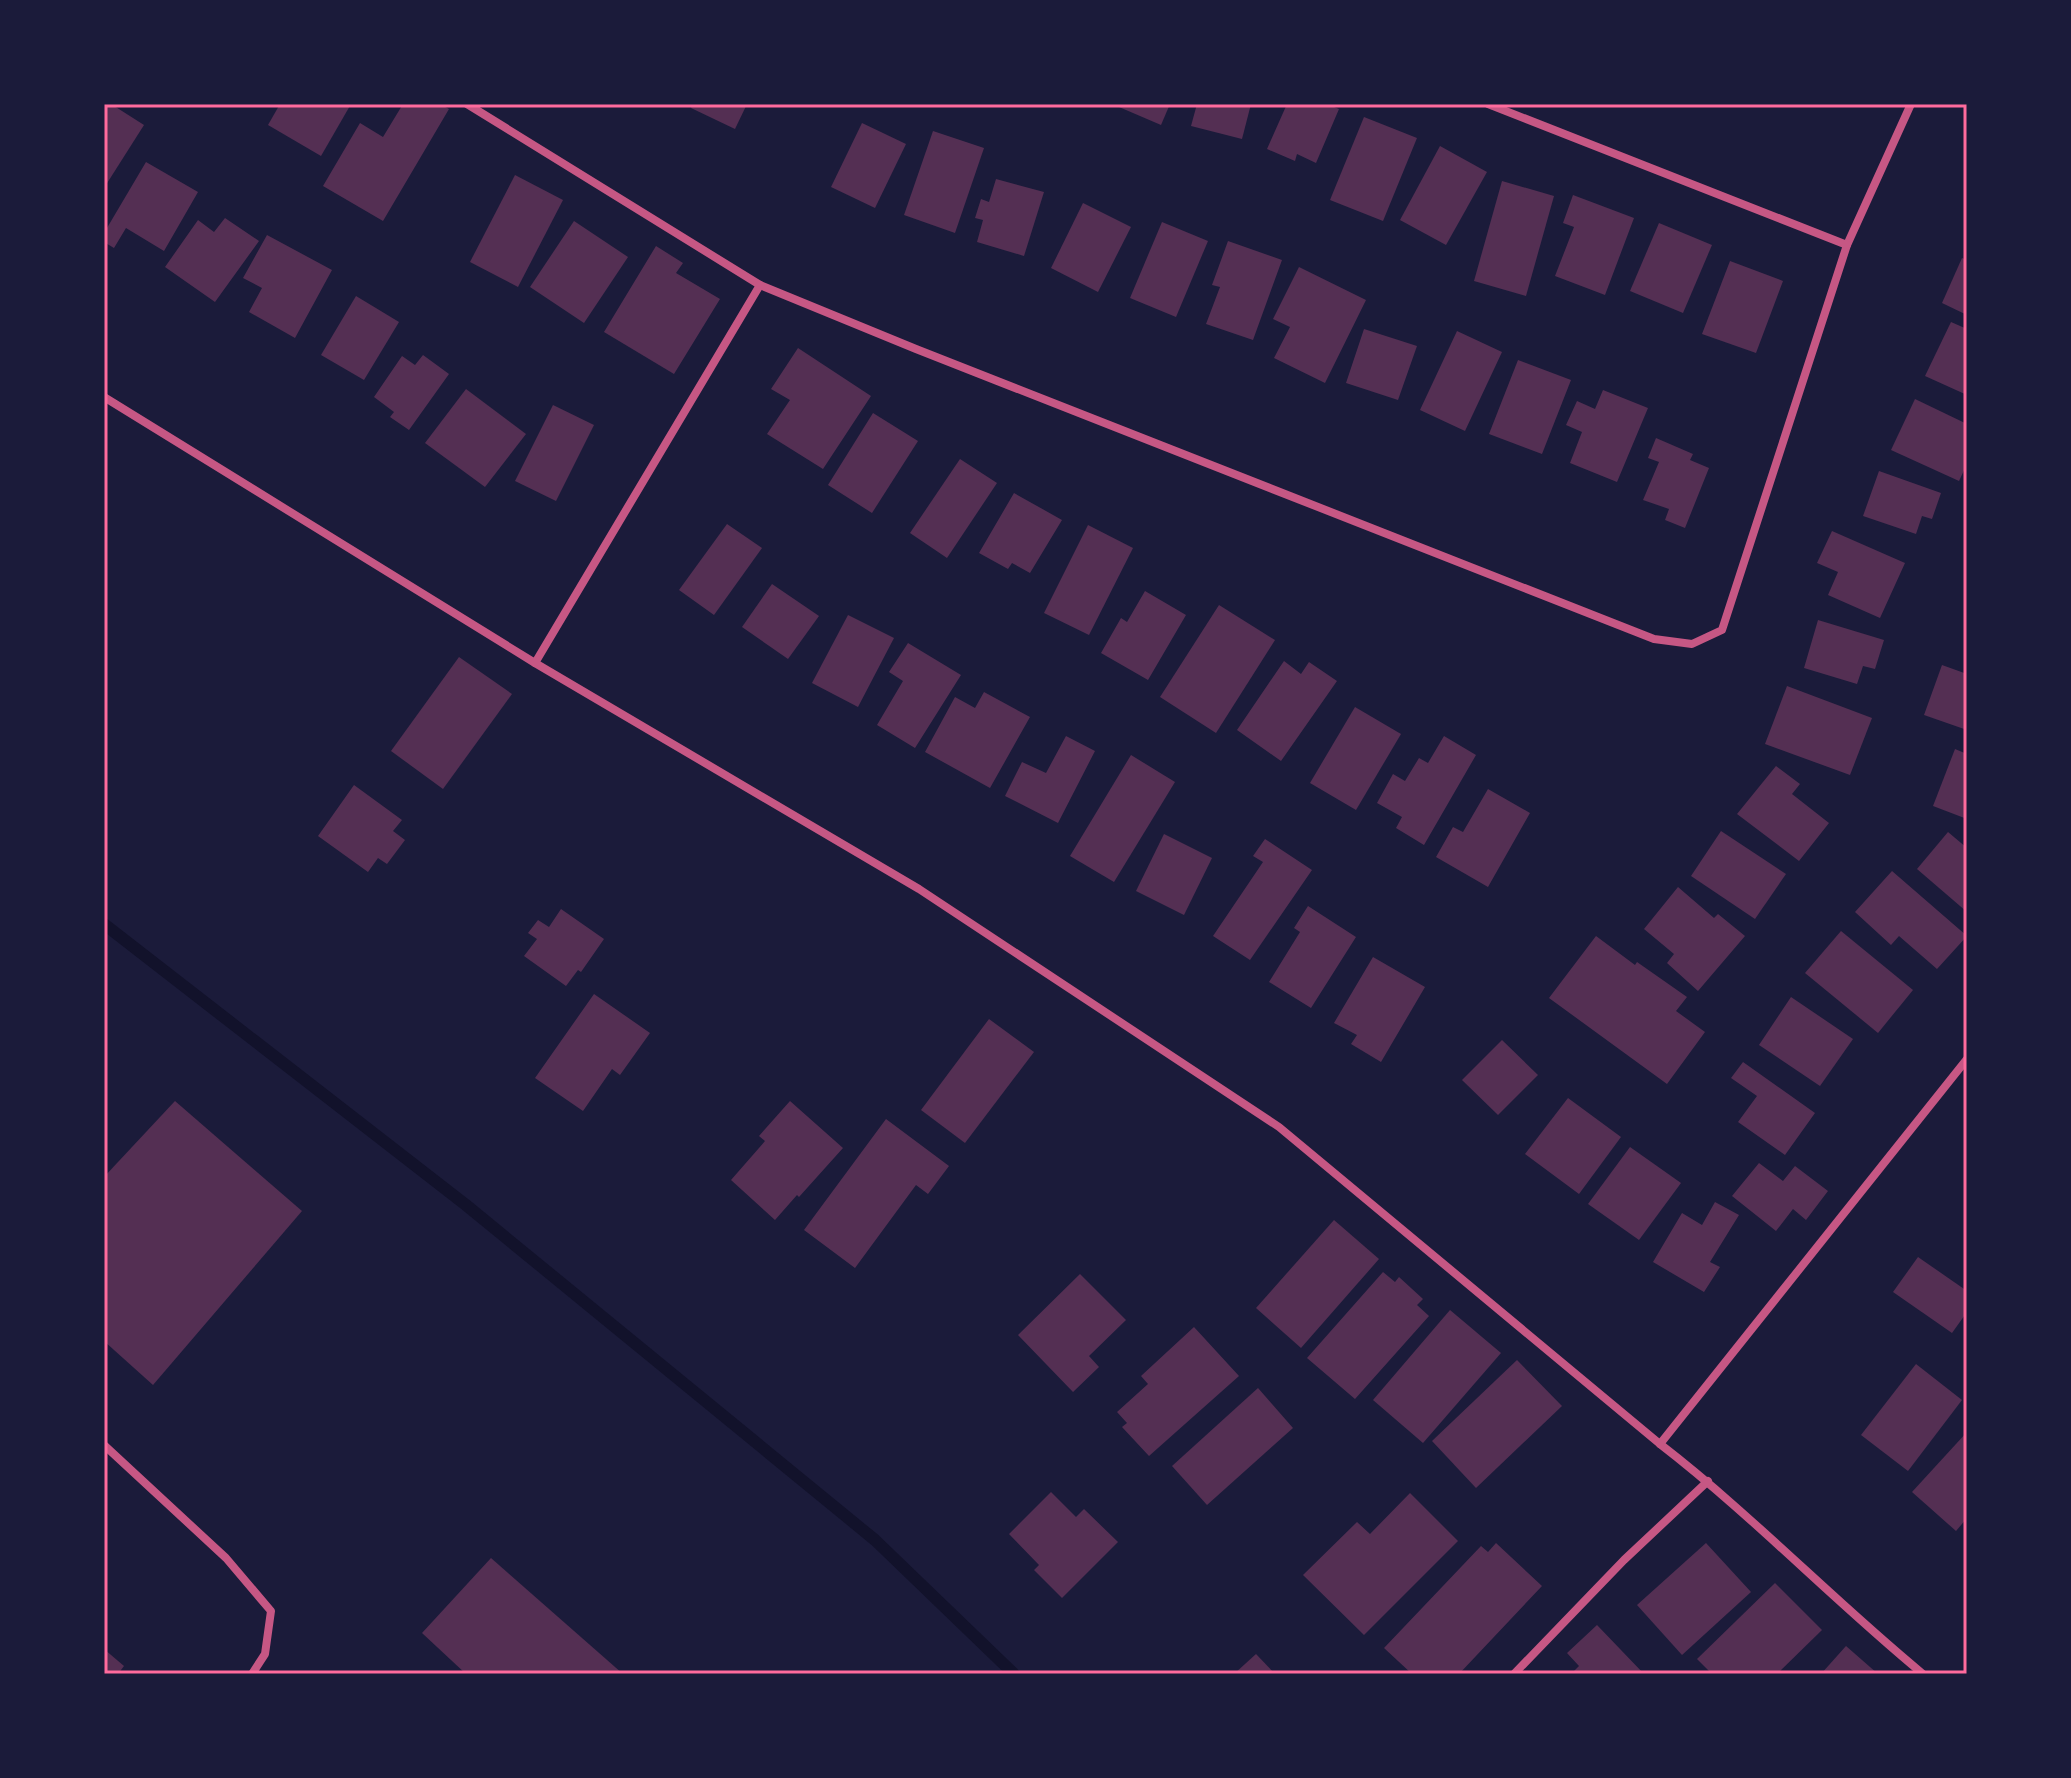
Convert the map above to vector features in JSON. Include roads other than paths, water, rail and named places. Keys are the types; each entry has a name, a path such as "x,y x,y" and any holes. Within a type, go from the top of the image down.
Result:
{"street":[{"path":"467,104 760,285 1654,639 1692,644 1722,630 1847,245 1911,104"},
{"path":"1488,104 1847,245"},
{"path":"535,663 760,285"},
{"path":"104,397 535,663 919,889 1279,1127 1708,1481 1877,1636 1923,1674"},
{"path":"1660,1444 1967,1059"},
{"path":"104,1445 226,1558 271,1611 265,1654 252,1674"},
{"path":"1514,1674 1624,1560 1708,1481"}],"waterway":[{"path":"104,924 466,1205 875,1540 1014,1674"}]}
